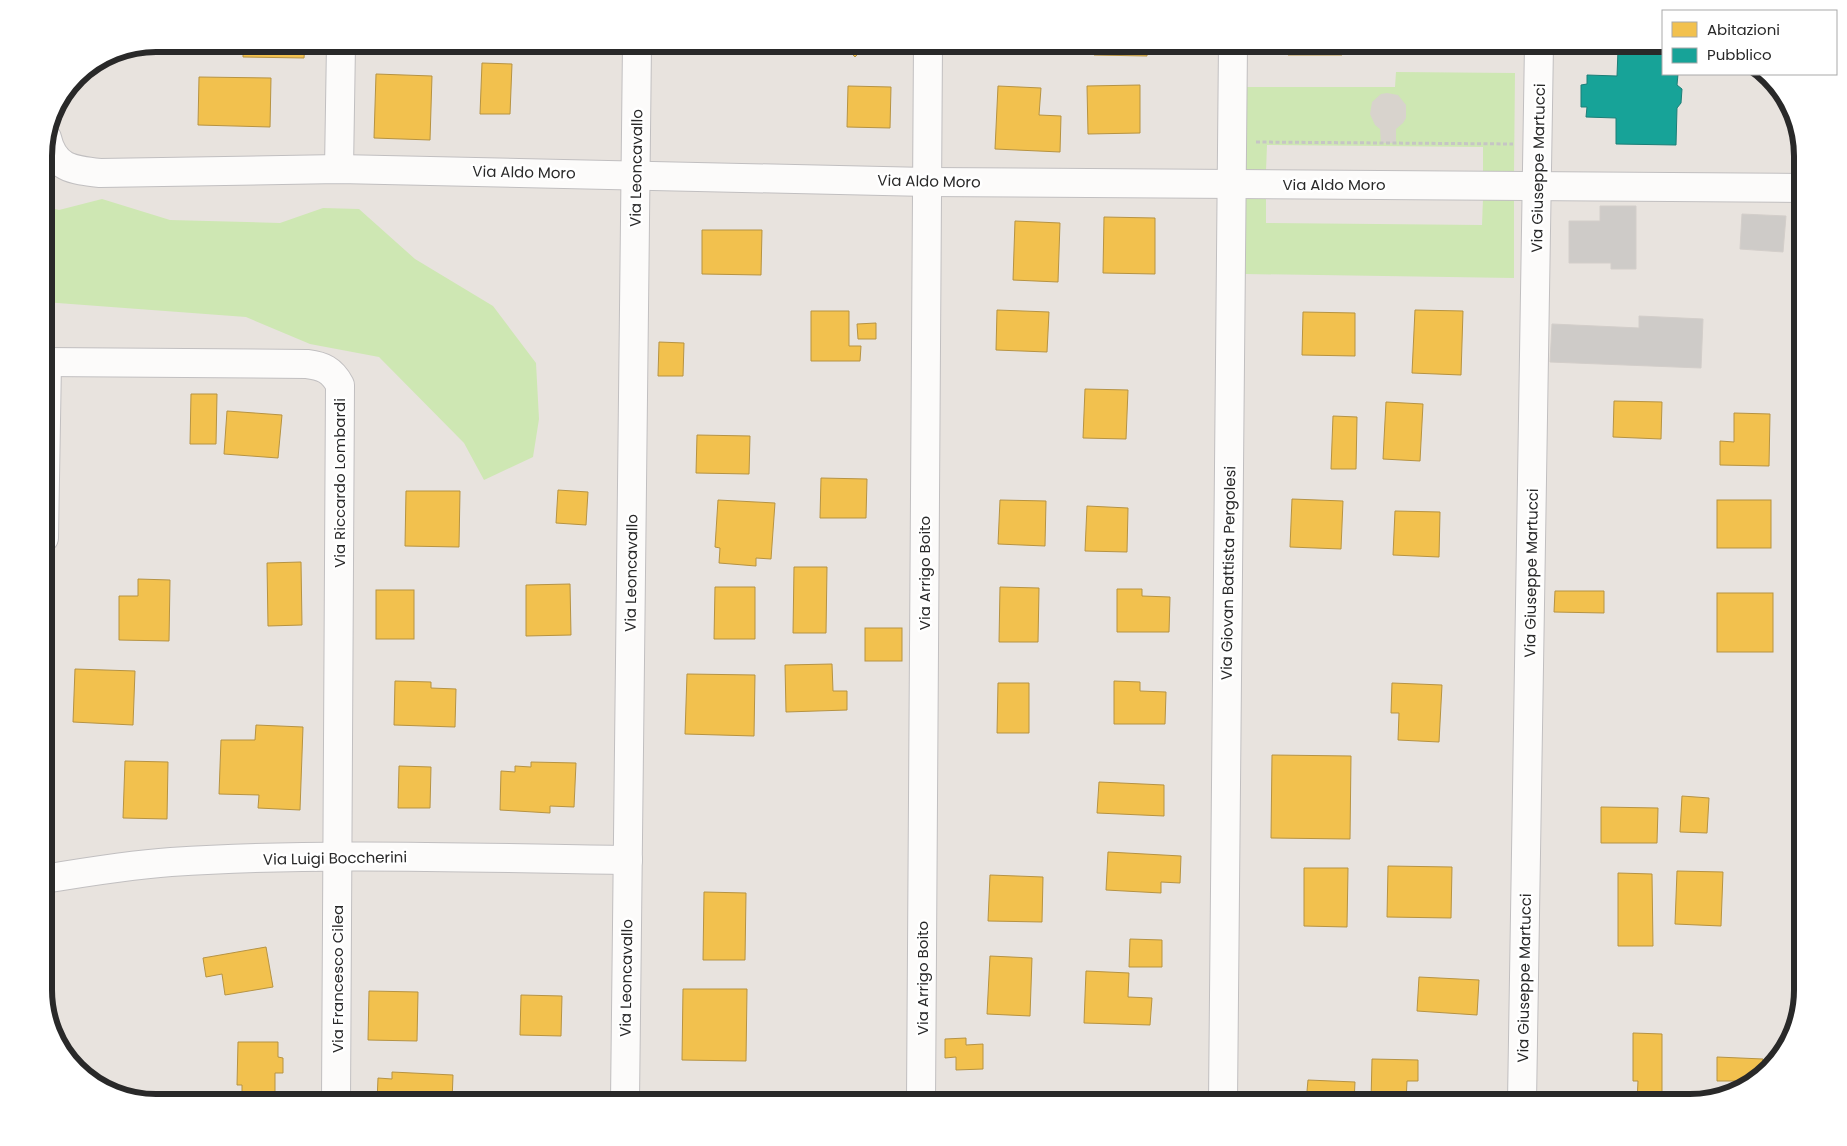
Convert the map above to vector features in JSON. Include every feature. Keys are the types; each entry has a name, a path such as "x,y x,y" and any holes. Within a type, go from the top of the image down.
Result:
{"street":[{"name":"Via Arrigo Boito","path":"921,1094 928,52"},
{"name":"Via Giovan Battista Pergolesi","path":"1223,1094 1233,52"},
{"name":"Via Giuseppe Martucci","path":"1522,1094 1539,52"},
{"path":"338,169 340,53"},
{"name":"Via Leoncavallo","path":"625,1094 637,53"},
{"name":"Via Aldo Moro","path":"53,151 74,169 100,173 338,169 927,182 1794,188"},
{"name":"Via Riccardo Lombardi","path":"53,362 307,364 319,366 336,376 340,385 337,856"},
{"name":"Via Luigi Boccherini","path":"53,878 110,868 171,862 337,856 628,860"},
{"name":"Via Francesco Cilea","path":"336,1094 337,856"}],"path":[{"path":"1232,142 1538,144"}],"green space":[{"path":"1396,72 1515,73 1514,173 1483,173 1483,147 1267,145 1266,171 1246,171 1247,87 1395,87"},
{"path":"1246,196 1266,196 1266,223 1482,225 1483,199 1514,199 1514,278 1245,274"},
{"path":"102,199 170,220 280,223 323,208 359,209 415,259 493,306 536,363 539,419 533,457 484,480 464,443 379,357 310,344 246,317 53,303 53,208 59,210"}],"shaded area":[{"path":"1381,94 1398,95 1406,105 1406,118 1396,129 1396,143 1381,143 1380,129 1375,125 1370,114 1372,102"}],"building: Abitazioni":[{"path":"1094,52 1147,52 1147,56 1094,55"},
{"path":"1288,52 1342,52 1342,55 1288,55"},
{"path":"243,53 304,53 304,58 243,57"},
{"path":"851,53 859,53 855,57"},
{"path":"482,63 512,64 510,114 480,114"},
{"path":"376,74 432,76 430,140 374,138"},
{"path":"199,77 271,78 270,127 198,125"},
{"path":"1140,85 1140,133 1088,134 1087,86"},
{"path":"848,86 891,87 890,128 847,127"},
{"path":"998,86 1041,88 1039,115 1061,116 1060,152 995,149"},
{"path":"1104,217 1155,218 1155,274 1103,273"},
{"path":"1015,221 1060,223 1058,282 1013,280"},
{"path":"702,230 762,230 761,275 702,274"},
{"path":"997,310 1049,312 1047,352 996,350"},
{"path":"1415,310 1463,311 1461,375 1412,373"},
{"path":"811,311 849,311 849,346 861,346 860,361 811,361"},
{"path":"1303,312 1355,313 1355,356 1302,355"},
{"path":"876,323 876,339 858,339 857,324"},
{"path":"659,342 684,343 683,376 658,376"},
{"path":"1085,389 1128,390 1126,439 1083,438"},
{"path":"191,394 217,394 216,444 190,444"},
{"path":"1614,401 1662,402 1661,439 1613,437"},
{"path":"1386,402 1423,404 1420,461 1383,459"},
{"path":"227,411 282,415 278,458 224,454"},
{"path":"1734,413 1770,414 1769,466 1720,465 1720,441 1734,442"},
{"path":"1333,416 1357,417 1356,469 1331,469"},
{"path":"697,435 750,436 749,474 696,473"},
{"path":"821,478 867,479 866,518 820,518"},
{"path":"558,490 588,492 586,525 556,523"},
{"path":"406,491 460,491 459,547 405,546"},
{"path":"1292,499 1343,501 1341,549 1290,547"},
{"path":"718,500 775,503 771,559 756,558 756,566 719,563 720,548 715,547"},
{"path":"1000,500 1046,501 1045,546 998,544"},
{"path":"1717,500 1771,500 1771,548 1717,548"},
{"path":"1087,506 1128,508 1127,552 1085,551"},
{"path":"1395,511 1440,512 1439,557 1393,555"},
{"path":"301,562 302,625 268,626 267,563"},
{"path":"794,567 827,567 826,633 793,633"},
{"path":"138,579 170,580 169,641 119,640 119,596 138,596"},
{"path":"570,584 571,635 526,636 526,585"},
{"path":"715,587 755,587 755,639 714,639"},
{"path":"1000,587 1039,588 1038,642 999,642"},
{"path":"1117,589 1142,589 1142,596 1170,597 1169,632 1117,632"},
{"path":"376,590 414,590 414,639 376,639"},
{"path":"1555,591 1604,591 1604,613 1554,612"},
{"path":"1717,593 1773,593 1773,652 1717,652"},
{"path":"865,628 902,628 902,661 865,661"},
{"path":"832,664 833,691 847,691 847,710 786,712 785,665"},
{"path":"75,669 135,671 133,725 73,722"},
{"path":"687,674 755,675 754,736 685,734"},
{"path":"395,681 431,682 431,688 456,689 455,727 394,725"},
{"path":"1114,681 1140,682 1140,691 1166,692 1165,724 1114,724"},
{"path":"998,683 1029,683 1029,733 997,733"},
{"path":"1392,683 1442,685 1439,742 1398,740 1399,713 1391,713"},
{"path":"256,725 303,727 300,810 258,808 259,795 219,794 221,740 255,740"},
{"path":"1272,755 1351,756 1350,839 1271,838"},
{"path":"125,761 168,762 167,819 123,818"},
{"path":"531,762 576,763 574,807 550,806 550,813 500,810 501,771 515,772 515,766 531,767"},
{"path":"399,766 431,767 430,808 398,808"},
{"path":"1099,782 1164,785 1164,816 1097,813"},
{"path":"1682,796 1709,798 1707,833 1680,832"},
{"path":"1601,807 1658,808 1657,843 1601,843"},
{"path":"1108,852 1181,856 1180,883 1161,882 1161,893 1106,890"},
{"path":"1388,866 1452,867 1451,918 1387,917"},
{"path":"1304,868 1348,868 1347,927 1304,926"},
{"path":"1677,871 1723,872 1721,926 1675,924"},
{"path":"1618,873 1652,874 1653,946 1618,946"},
{"path":"990,875 1043,877 1042,922 988,921"},
{"path":"704,892 746,893 745,960 703,960"},
{"path":"1130,939 1162,940 1162,967 1129,967"},
{"path":"266,947 273,987 225,995 222,974 206,977 203,958"},
{"path":"990,956 1032,958 1030,1016 987,1014"},
{"path":"1086,971 1129,973 1128,997 1152,998 1150,1025 1084,1023"},
{"path":"1419,977 1479,980 1477,1015 1417,1011"},
{"path":"683,989 747,989 746,1061 682,1060"},
{"path":"369,991 418,992 417,1041 368,1040"},
{"path":"521,995 562,996 561,1036 520,1035"},
{"path":"1633,1033 1662,1034 1662,1094 1637,1094 1638,1081 1633,1081"},
{"path":"966,1038 966,1045 983,1044 983,1069 956,1070 956,1057 945,1058 945,1039"},
{"path":"238,1042 278,1042 278,1057 283,1058 283,1073 275,1073 275,1094 242,1094 242,1085 237,1085"},
{"path":"1717,1057 1763,1059 1763,1064 1740,1081 1717,1081"},
{"path":"1372,1059 1418,1060 1418,1081 1407,1081 1406,1094 1371,1094"},
{"path":"392,1072 453,1075 452,1094 377,1094 378,1078 392,1079"},
{"path":"1308,1080 1355,1082 1354,1094 1307,1094"}],"building: Pubblico":[{"path":"1618,52 1662,52 1662,75 1678,75 1677,85 1682,89 1681,103 1677,108 1676,145 1616,144 1616,118 1586,117 1587,107 1581,107 1581,85 1587,84 1587,75 1617,76"}],"building: Altro":[{"path":"1600,206 1636,206 1636,269 1611,269 1611,263 1569,263 1569,221 1600,221"},
{"path":"1742,214 1786,216 1783,252 1740,249"},
{"path":"1639,316 1703,319 1701,368 1550,362 1552,324 1639,328"}]}
